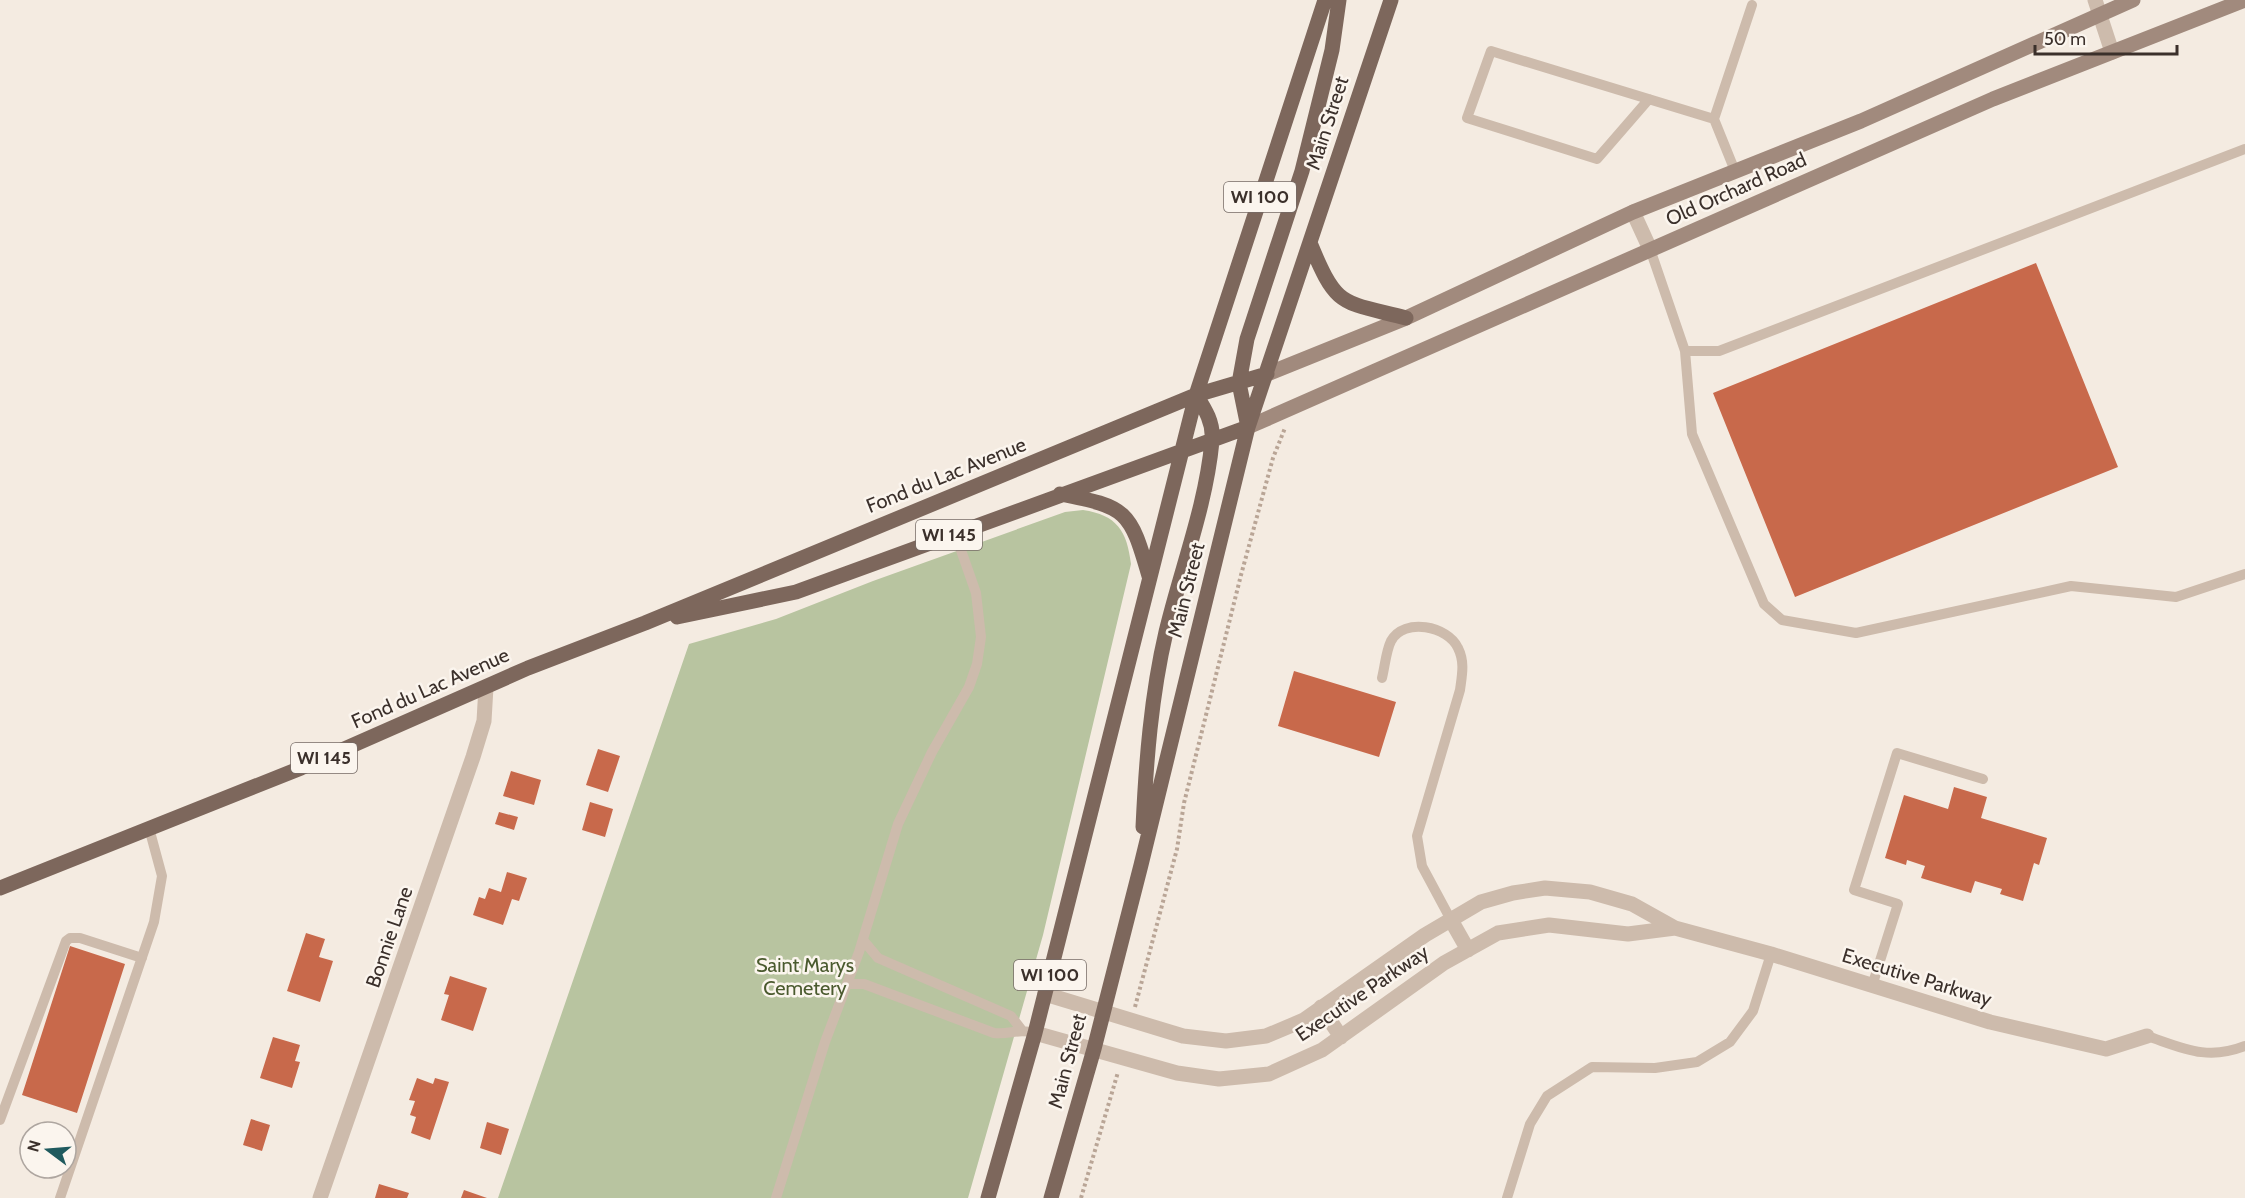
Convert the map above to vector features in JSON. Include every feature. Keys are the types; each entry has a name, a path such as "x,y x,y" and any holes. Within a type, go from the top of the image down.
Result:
{"main road":[{"name":"Main Street","path":"988,1198 1028,1031 1045,994 1196,395 1325,0"},
{"path":"1248,427 1239,383 1247,339 1302,171 1332,50 1339,0"},
{"name":"Main Street","path":"1051,1198 1094,1049 1248,427 1391,0"},
{"path":"1310,243 1328,285 1335,294 1348,303 1406,318"},
{"name":"Fond du Lac Avenue","path":"0,888 301,768 528,668 645,623 1196,395 1267,374"},
{"path":"1141,865 1146,758 1165,635 1204,484 1213,439 1208,414 1196,395"},
{"name":"Fond du Lac Avenue","path":"645,623 796,592 1182,449 1248,427"},
{"path":"1060,494 1114,507 1126,518 1137,533 1149,579"}],"street":[{"name":"Old Orchard Road","path":"1267,374 1406,318 1633,212 1861,121 2097,7 2133,0"},
{"name":"Old Orchard Road","path":"1248,427 1993,99 2245,0"},
{"path":"2097,7 2112,52"},
{"path":"1633,212 1650,249"},
{"name":"Bonnie Lane","path":"320,1198 473,757 484,721 486,687"},
{"name":"Executive Parkway","path":"1045,994 1183,1036 1226,1041 1266,1036 1304,1020 1481,902 1513,893 1545,888 1590,892 1632,904 1676,928 1771,954 1990,1022 2106,1049 2147,1036"},
{"path":"1451,920 1468,950"},
{"name":"Executive Parkway","path":"1028,1031 1177,1073 1219,1079 1269,1074 1322,1050 1444,963 1498,933 1523,927 1549,925 1628,934 1676,928"},
{"path":"1321,1007 1341,1037"}],"lane":[{"path":"1735,171 1714,118 1752,5"},
{"path":"1649,99 1597,159 1467,118 1491,51 1714,118"},
{"path":"1685,351 1719,351 2245,149"},
{"path":"1650,249 1685,351 1692,434 1764,604 1782,620 1856,633 2071,586 2176,597 2245,574"},
{"path":"776,1198 825,1042 863,940 898,824 932,752 969,687 977,664 981,637 976,593 955,533"},
{"path":"1382,678 1391,641 1402,629 1410,626 1446,634 1458,647 1463,665 1460,690 1417,836 1422,866 1451,920"},
{"path":"1872,986 1898,904 1854,890 1897,753 1983,779"},
{"path":"60,1198 154,922 162,876 149,828"},
{"path":"0,1120 66,941 70,938 80,938 142,958"},
{"path":"863,940 878,958 1011,1016 1028,1031"},
{"path":"1507,1198 1530,1124 1547,1096 1592,1067 1655,1068 1697,1062 1730,1042 1753,1011 1771,954"},
{"path":"847,984 864,984 993,1033 1028,1031"},
{"path":"2147,1036 2198,1053 2225,1054 2245,1046"}],"path":[{"path":"1138,993 1177,849 1184,803 1241,575 1273,458 1285,429"},
{"path":"1081,1198 1114,1086"}],"green space":[{"name":"Saint Marys Cemetery","path":"1083,510 1104,516 1118,526 1127,542 1131,564 1043,935 968,1198 498,1198 689,644 776,619 873,581 1065,512"}],"building":[{"path":"2036,263 2118,467 1795,597 1713,393"},
{"path":"1294,671 1396,702 1379,757 1278,726"},
{"path":"598,749 620,756 608,792 586,785"},
{"path":"511,771 541,780 534,805 503,796"},
{"path":"1954,787 1987,797 1981,818 2047,838 2039,865 2034,863 2023,901 2000,894 2002,889 1975,881 1971,893 1921,878 1925,866 1907,860 1906,865 1885,858 1904,795 1948,809"},
{"path":"590,802 613,809 605,837 582,830"},
{"path":"499,812 518,817 514,830 495,824"},
{"path":"507,872 527,878 519,901 512,899 503,925 473,915 479,897 485,899 489,888 501,892"},
{"path":"306,933 325,939 319,957 333,961 320,1002 287,991"},
{"path":"70,946 125,964 77,1113 22,1095"},
{"path":"450,976 487,988 473,1031 441,1020 449,995 444,994"},
{"path":"273,1037 300,1045 295,1061 300,1062 292,1088 260,1078"},
{"path":"417,1078 433,1084 435,1078 449,1082 430,1140 411,1133 416,1117 410,1115 415,1101 409,1100"},
{"path":"251,1119 270,1125 262,1151 243,1145"},
{"path":"487,1122 509,1129 501,1155 480,1148"},
{"path":"379,1184 409,1193 407,1198 375,1198"},
{"path":"464,1190 487,1198 461,1198"}]}
